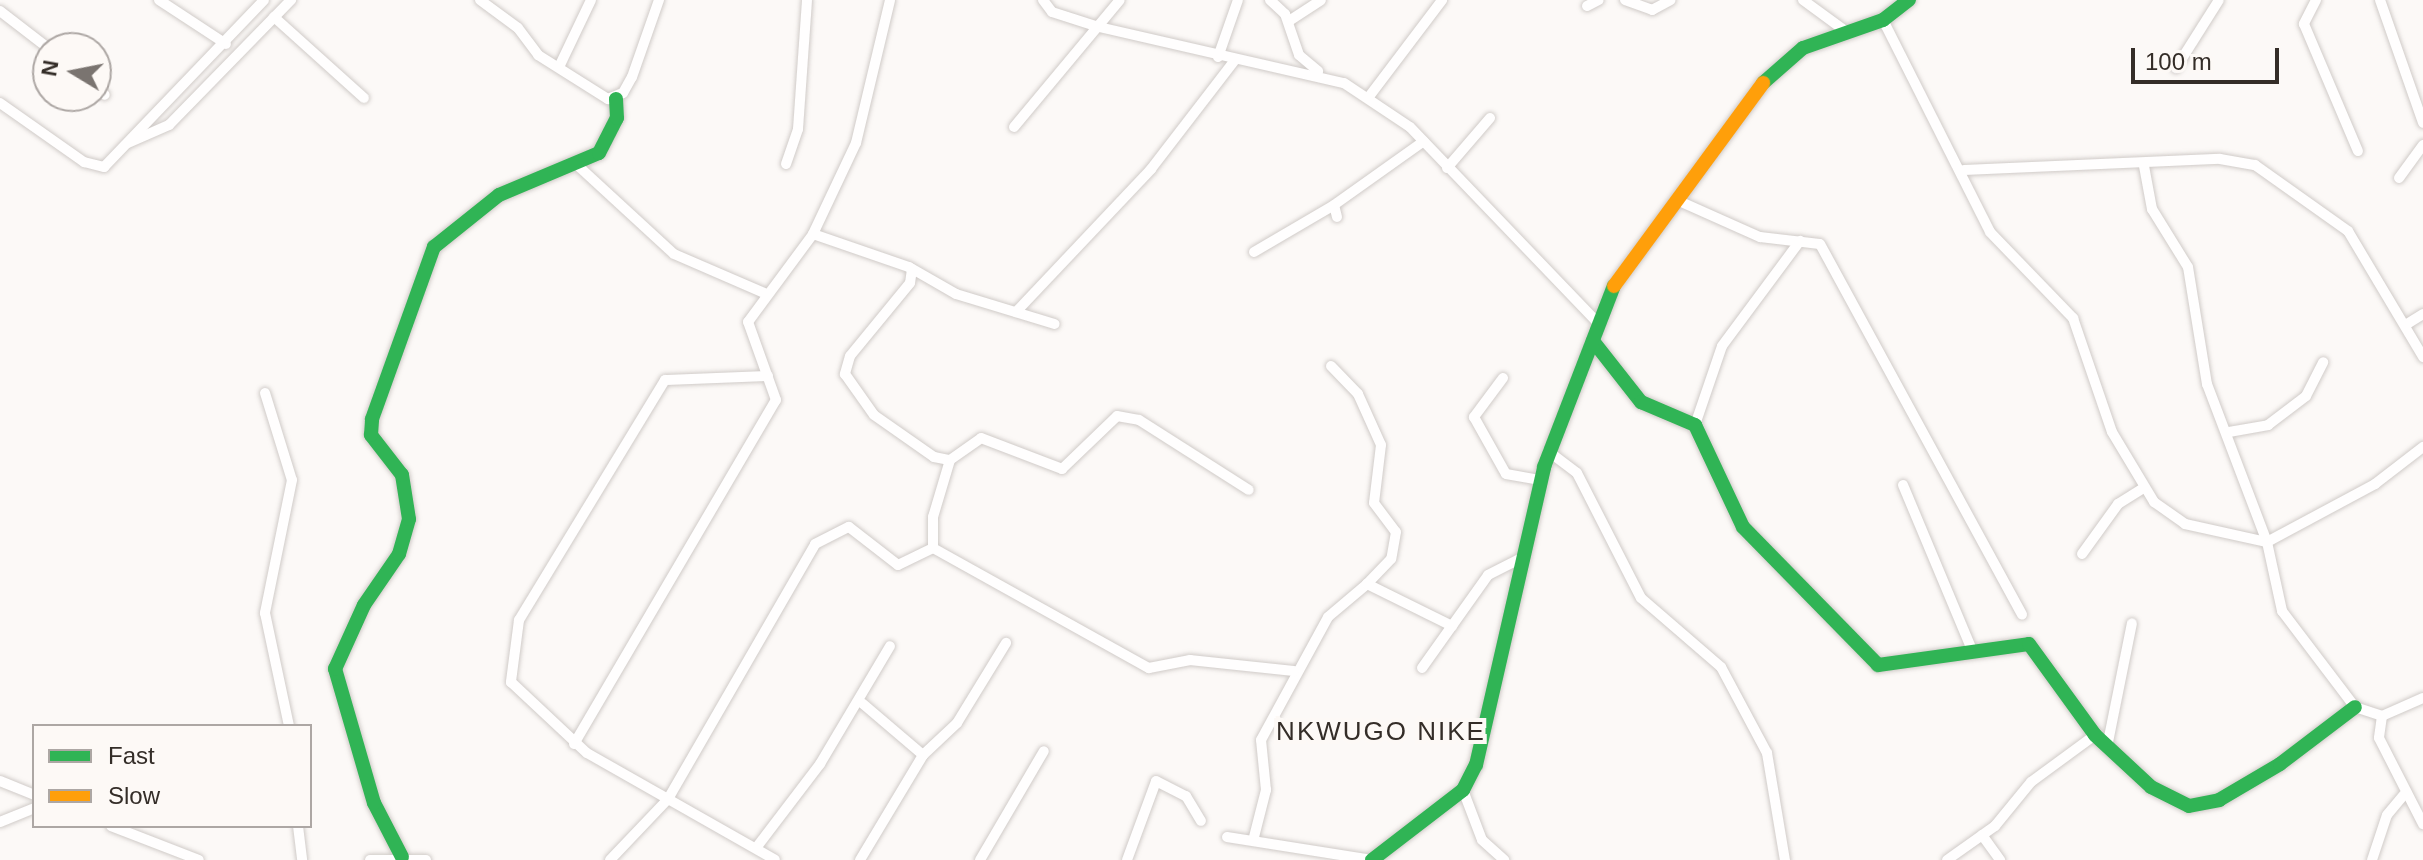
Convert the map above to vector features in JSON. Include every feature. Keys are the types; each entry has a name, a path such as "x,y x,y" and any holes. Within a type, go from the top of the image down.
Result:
{"street":[{"path":"159,0 226,44"},
{"path":"0,103 93,167 110,164 226,44 264,0"},
{"path":"127,144 169,125 291,0"},
{"path":"480,0 518,28 538,55 560,65 592,94 616,99"},
{"path":"560,65 591,0"},
{"path":"402,857 374,803 335,669 364,605 399,554 409,519 402,475 371,435 372,419 434,247 499,195 575,163 609,140 616,99 632,77 659,0"},
{"path":"786,164 799,118 807,0"},
{"path":"574,744 772,407 768,376 748,329 764,293 813,234 864,120 890,0"},
{"path":"1043,0 1052,12 1099,27 1218,57 1320,72"},
{"path":"1014,127 1064,59 1099,27 1120,0"},
{"path":"1218,57 1238,0"},
{"path":"1270,0 1289,21 1299,55 1320,72 1368,98 1424,141 1598,323"},
{"path":"1289,21 1321,0"},
{"path":"1368,98 1442,0"},
{"path":"1587,6 1599,0"},
{"path":"1625,0 1652,10 1671,0"},
{"path":"1803,0 1844,30"},
{"path":"1227,837 1254,837 1372,860 1463,790 1490,722 1521,558 1548,451 1612,289 1768,76 1803,48 1844,30 1883,20 1909,0"},
{"path":"2176,68 2219,0"},
{"path":"2316,0 2304,24 2358,151"},
{"path":"2380,0 2423,123"},
{"path":"0,11 32,36"},
{"path":"274,17 364,98"},
{"path":"1883,20 1964,170 1997,242 2065,305 2112,432 2144,488 2185,524 2267,542 2356,495 2423,447"},
{"path":"1016,312 1151,169 1235,60"},
{"path":"1447,168 1490,118"},
{"path":"1254,252 1334,205 1424,141"},
{"path":"2399,178 2423,145"},
{"path":"1964,170 2144,166 2238,160 2277,177 2341,222 2407,324 2423,357"},
{"path":"575,163 674,254 764,293"},
{"path":"2144,166 2152,209 2188,267 2207,384 2229,432 2267,542 2282,611 2355,707 2382,716 2423,698"},
{"path":"1679,201 1760,237 1820,244 1849,288 2022,615"},
{"path":"1334,205 1337,217"},
{"path":"813,234 912,269 956,294 1055,324"},
{"path":"1695,425 1722,346 1800,241"},
{"path":"912,269 910,283 850,356 845,374 874,415 934,457 950,460"},
{"path":"2407,324 2423,314"},
{"path":"1593,341 1641,402 1695,425 1743,527 1878,665 2029,644 2107,747 2170,801 2204,805 2280,764 2355,707"},
{"path":"2229,432 2268,425 2306,396 2323,362"},
{"path":"1254,837 1266,790 1261,740 1293,671 1328,617 1391,559 1396,532 1374,503 1381,445 1358,394 1331,366"},
{"path":"768,376 665,380 519,620 513,688 574,744 775,860"},
{"path":"1503,378 1474,417 1506,474 1540,480"},
{"path":"265,393 292,480 265,613 289,724"},
{"path":"933,548 933,517 950,460 981,438 1062,469 1117,416 1139,420 1249,490"},
{"path":"1548,451 1577,473 1611,530 1632,586 1721,667 1767,753 1785,860"},
{"path":"1903,485 1972,650"},
{"path":"2082,554 2118,504 2144,488"},
{"path":"610,860 668,799 815,544 849,527 898,565 933,548"},
{"path":"933,548 1149,668 1190,660 1293,671"},
{"path":"1422,668 1488,575 1521,558"},
{"path":"1367,584 1452,626"},
{"path":"2107,747 2132,623"},
{"path":"860,860 923,755 957,723 1006,643"},
{"path":"756,848 820,764 890,646"},
{"path":"863,704 923,755"},
{"path":"2382,716 2379,738 2404,795 2423,824"},
{"path":"1947,860 1982,835 2031,782 2095,735"},
{"path":"980,860 1044,751"},
{"path":"0,781 32,794"},
{"path":"1127,860 1156,781 1186,796 1201,821"},
{"path":"1463,790 1482,840 1504,860"},
{"path":"2372,860 2387,815 2404,795"},
{"path":"0,822 32,809"},
{"path":"116,828 199,860"},
{"path":"298,828 303,860"},
{"path":"1982,835 2000,860"},
{"path":"370,860 402,857 426,860"}],"traffic: fast":[{"path":"1763,83 1803,48 1883,20 1909,0"},
{"path":"402,857 374,803 335,669 364,605 399,554 409,519 402,475 371,435 372,419 434,247 499,195 599,153 617,118 616,99"},
{"path":"1372,860 1463,790 1476,765 1544,467 1614,286"},
{"path":"1593,341 1641,402 1695,425 1743,527 1878,665 2029,644 2095,735 2151,787 2189,806 2219,800 2280,764 2355,707"}],"traffic: slow":[{"path":"1614,286 1763,83"}],"district":[{"name":"NKWUGO NIKE","path":"1381,732"}]}
